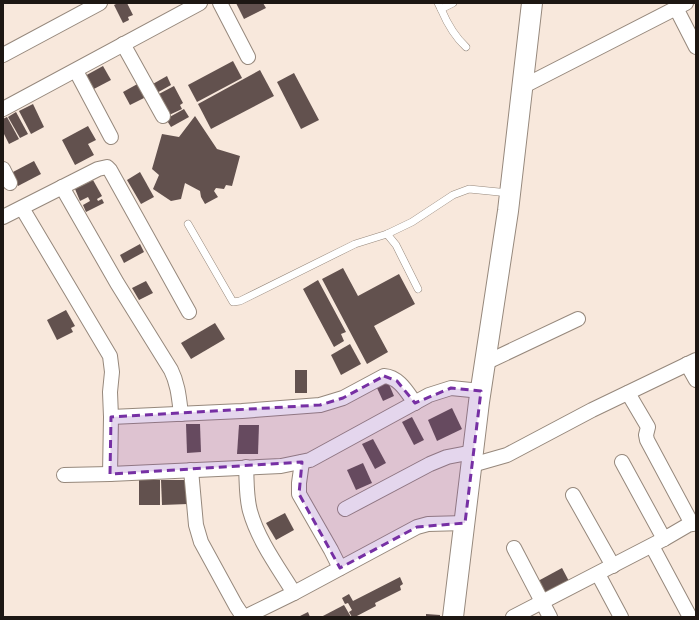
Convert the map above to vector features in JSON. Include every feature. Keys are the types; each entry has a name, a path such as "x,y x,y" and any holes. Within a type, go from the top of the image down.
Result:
{"street":[{"path":"3,55 100,3"},
{"path":"3,109 200,3"},
{"path":"220,3 248,57"},
{"path":"453,617 481,391 510,193 532,3"},
{"path":"522,87 681,6 696,47"},
{"path":"123,44 163,116"},
{"path":"76,71 111,137"},
{"path":"3,217 98,169 107,168 110,170 189,312"},
{"path":"3,169 10,183"},
{"path":"62,187 117,283 171,370 177,386 181,414"},
{"path":"22,208 110,356 112,372 110,392 110,474"},
{"path":"485,364 578,319"},
{"path":"345,509 430,464 447,457 492,460 507,455 692,362 696,380"},
{"path":"111,416 242,411 320,405 343,398 384,376 390,376 397,381 415,403"},
{"path":"64,475 281,466 302,462 323,454 429,395 451,388 481,391"},
{"path":"513,617 694,524 648,440 646,435 648,427 628,393"},
{"path":"302,462 299,494 340,568"},
{"path":"622,462 664,539"},
{"path":"246,467 247,494 256,528 294,593"},
{"path":"191,470 196,525 201,542 242,615 247,616 294,593 417,527 428,524 465,523"},
{"path":"574,495 613,566"},
{"path":"652,546 690,617"},
{"path":"514,548 550,617"},
{"path":"598,574 621,617"}],"lane":[{"path":"452,3 440,6 447,22 460,42 466,47"},
{"path":"188,224 233,302 240,301 355,244 388,234 412,222 452,195 469,189 510,193"},
{"path":"388,234 396,245 418,289"}],"highlighted area":[{"path":"384,376 397,381 415,403 451,388 481,391 465,523 417,527 340,568 299,494 302,462 110,474 111,417 320,405 343,398"}],"building":[{"path":"118,3 127,3 133,15 128,17 129,20 123,23 114,5"},
{"path":"236,3 263,3 266,8 244,19"},
{"path":"233,61 242,78 197,102 188,85"},
{"path":"103,66 111,80 90,91 83,77"},
{"path":"260,70 274,96 211,129 198,104"},
{"path":"294,73 319,120 301,129 277,82"},
{"path":"167,76 171,85 155,94 151,85"},
{"path":"141,82 148,96 130,105 123,92"},
{"path":"174,86 183,103 180,105 182,109 167,116 157,95"},
{"path":"33,104 44,127 31,134 19,111"},
{"path":"184,109 189,117 171,127 166,119"},
{"path":"16,112 28,134 20,138 8,117"},
{"path":"195,116 217,149 240,156 232,186 226,185 224,189 216,188 214,191 218,197 205,204 201,197 200,191 185,183 181,199 171,201 153,189 159,175 152,169 162,134 179,137"},
{"path":"7,117 19,139 9,144 3,132 3,119"},
{"path":"88,126 96,140 88,144 94,155 75,165 62,140"},
{"path":"34,161 41,174 18,186 11,173"},
{"path":"140,172 154,197 141,204 127,180"},
{"path":"93,180 102,196 97,199 98,201 102,199 104,203 86,212 83,205 90,201 88,197 80,201 75,189"},
{"path":"140,244 144,252 124,263 120,255"},
{"path":"343,268 358,296 399,274 415,304 374,326 388,352 367,364 322,279"},
{"path":"318,280 346,332 341,334 344,341 334,347 303,289"},
{"path":"146,281 153,293 139,300 132,288"},
{"path":"66,310 75,326 71,328 73,332 57,340 47,320"},
{"path":"215,323 225,339 191,359 181,343"},
{"path":"350,344 361,364 341,375 331,355"},
{"path":"295,370 307,370 307,393 295,393"},
{"path":"388,382 394,396 383,401 377,388"},
{"path":"452,408 462,429 437,441 428,420"},
{"path":"412,417 424,440 414,445 402,422"},
{"path":"186,424 200,424 201,452 187,453"},
{"path":"239,425 259,425 258,454 237,454"},
{"path":"373,439 386,463 375,469 362,444"},
{"path":"363,463 372,483 356,490 347,470"},
{"path":"139,479 160,480 160,505 139,505"},
{"path":"161,480 187,480 188,504 162,505"},
{"path":"285,513 294,530 276,540 266,523"},
{"path":"562,568 570,583 545,596 538,581"},
{"path":"400,577 403,584 400,586 401,590 375,603 376,606 355,617 352,617 349,612 352,610 348,603 345,604 342,598 349,594 353,601"},
{"path":"344,605 351,617 321,617"},
{"path":"308,612 310,617 298,617"},
{"path":"426,614 440,615 440,617 426,617"}]}
